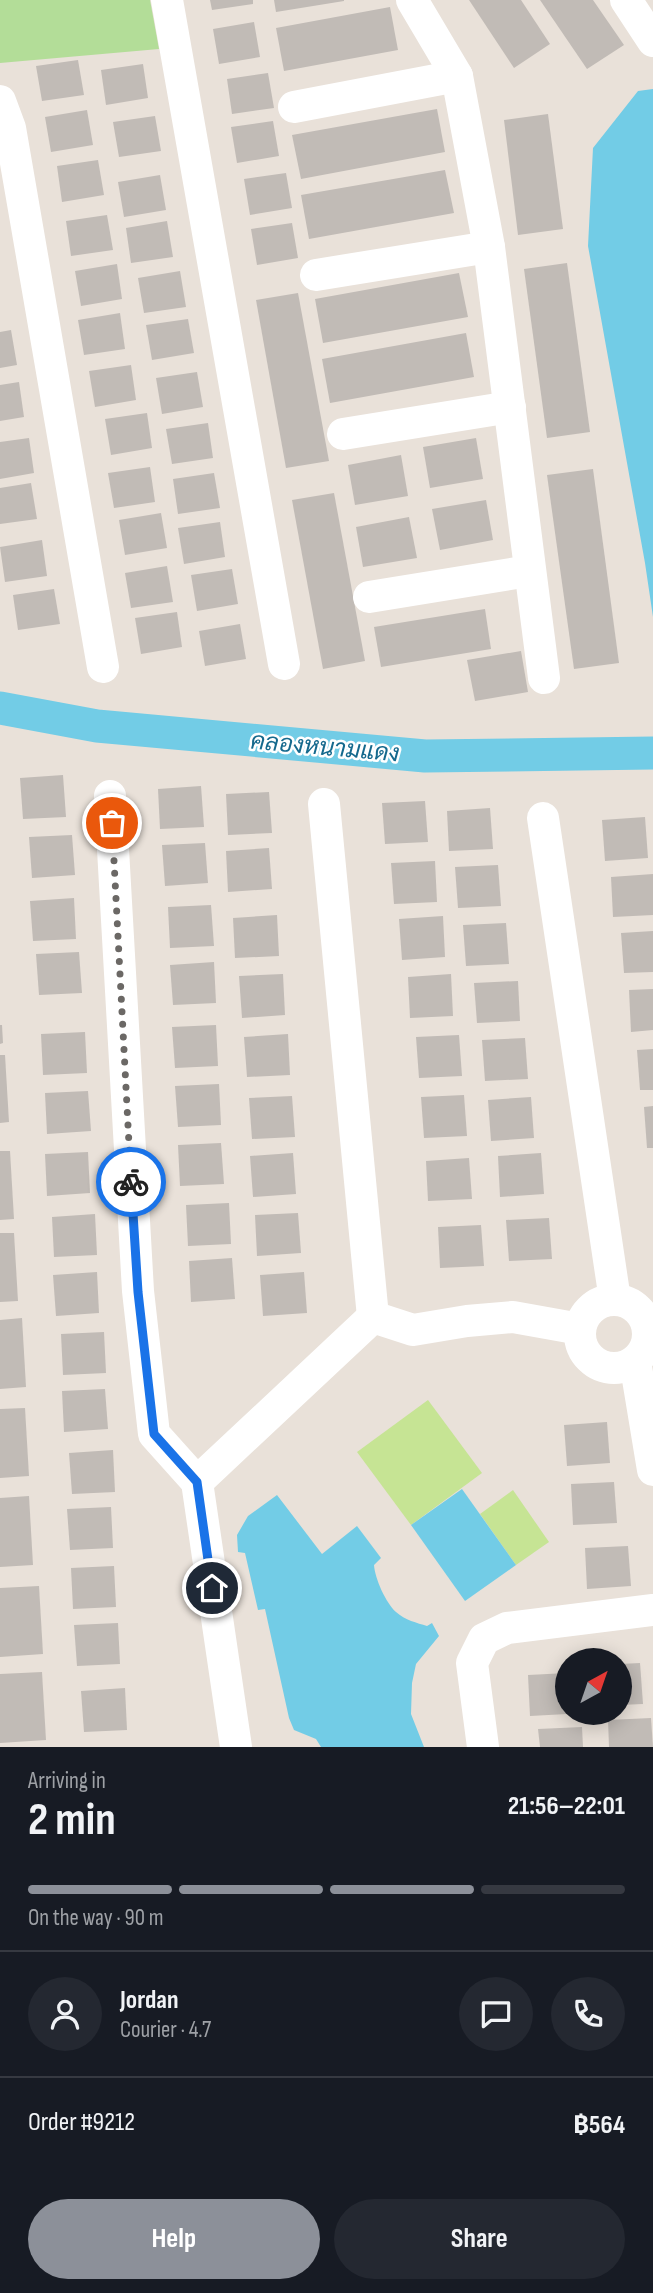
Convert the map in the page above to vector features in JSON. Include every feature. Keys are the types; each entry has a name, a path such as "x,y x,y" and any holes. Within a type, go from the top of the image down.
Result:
{"street":[{"path":"167,0 284,664"},
{"path":"412,0 457,76 489,247 544,678"},
{"path":"625,0 653,41"},
{"path":"294,107 457,76"},
{"path":"0,101 10,128 103,667"},
{"path":"316,275 489,247"},
{"path":"343,434 510,407"},
{"path":"369,597 529,571"},
{"path":"110,796 138,1292 154,1434 197,1482 236,1747"},
{"path":"324,804 373,1317"},
{"path":"543,818 615,1300"},
{"path":"645,1345 623,1367 600,1366 584,1351 580,1329 588,1311 605,1300 625,1301 638,1309 646,1321 645,1345 653,1469"},
{"path":"197,1482 373,1317"},
{"path":"373,1317 413,1330 513,1317 580,1329"},
{"path":"483,1747 472,1663 484,1639 507,1628 653,1610"}],"green space":[{"path":"0,0 150,0 159,49 0,63"},
{"path":"428,1400 482,1473 411,1525 357,1452"},
{"path":"513,1490 549,1542 516,1565 480,1514"}],"water":[{"path":"653,89 653,617 588,246 593,148 638,91"},
{"path":"462,1489 516,1565 465,1601 411,1525"},
{"path":"277,1495 322,1554 357,1526 381,1558 374,1565 388,1603 411,1621 427,1626 432,1623 439,1636 416,1664 412,1683 411,1714 424,1747 321,1747 316,1739 294,1730 265,1609 258,1610 245,1553 238,1552 237,1535 248,1516"}],"building":[{"path":"210,0 253,0 253,4 212,10"},
{"path":"274,0 344,0 344,1 276,12"},
{"path":"469,0 521,0 550,44 514,68"},
{"path":"540,0 593,0 624,45 587,69"},
{"path":"390,7 398,50 284,71 276,28"},
{"path":"254,22 260,57 219,64 213,29"},
{"path":"78,60 84,95 42,101 36,66"},
{"path":"143,64 148,98 106,105 101,70"},
{"path":"268,73 274,108 232,114 227,79"},
{"path":"437,109 445,152 301,179 292,135"},
{"path":"87,110 93,145 51,152 45,117"},
{"path":"548,114 563,229 518,235 504,120"},
{"path":"155,116 161,151 119,157 113,122"},
{"path":"273,121 279,156 237,163 231,127"},
{"path":"98,160 104,195 62,202 57,166"},
{"path":"445,170 454,213 309,239 301,195"},
{"path":"286,173 292,208 250,215 244,179"},
{"path":"160,175 166,210 124,217 118,182"},
{"path":"107,215 113,250 71,256 66,221"},
{"path":"167,221 173,257 131,263 126,228"},
{"path":"292,223 298,258 257,265 251,229"},
{"path":"567,263 590,432 547,438 524,269"},
{"path":"117,264 122,299 81,306 75,271"},
{"path":"180,271 186,307 144,313 138,278"},
{"path":"459,273 468,317 323,343 315,299"},
{"path":"298,293 329,461 286,468 256,300"},
{"path":"120,313 125,349 84,355 78,320"},
{"path":"188,319 194,353 152,360 146,325"},
{"path":"11,330 17,365 0,368 0,332"},
{"path":"466,333 474,377 330,403 322,359"},
{"path":"131,365 136,400 95,407 89,371"},
{"path":"197,372 203,407 162,414 156,378"},
{"path":"19,382 24,417 0,421 0,385"},
{"path":"147,413 152,448 111,455 105,419"},
{"path":"208,423 213,458 172,464 166,429"},
{"path":"29,438 34,473 0,479 0,442"},
{"path":"476,438 483,479 430,488 423,447"},
{"path":"401,455 408,496 355,505 348,465"},
{"path":"150,467 155,502 114,508 108,473"},
{"path":"593,469 619,663 574,669 547,475"},
{"path":"214,473 220,508 178,514 173,479"},
{"path":"31,483 37,519 0,524 0,488"},
{"path":"334,493 365,661 323,669 292,500"},
{"path":"486,500 493,540 440,550 432,509"},
{"path":"161,513 167,548 125,555 119,520"},
{"path":"409,517 417,558 363,567 356,527"},
{"path":"220,522 225,557 184,564 178,528"},
{"path":"42,540 47,576 5,582 0,547"},
{"path":"167,566 173,602 131,608 125,573"},
{"path":"232,569 238,604 197,611 191,575"},
{"path":"54,589 60,624 18,630 13,595"},
{"path":"485,609 491,649 381,667 374,627"},
{"path":"177,612 182,647 141,654 135,618"},
{"path":"240,624 246,659 205,666 199,631"},
{"path":"521,651 528,692 475,701 467,660"},
{"path":"63,775 66,817 23,819 20,778"},
{"path":"201,786 204,827 160,829 158,789"},
{"path":"269,792 272,833 228,835 226,794"},
{"path":"425,801 428,842 385,844 382,803"},
{"path":"490,808 493,849 449,851 447,811"},
{"path":"645,817 648,858 605,861 602,820"},
{"path":"72,835 75,875 32,878 29,837"},
{"path":"205,843 208,883 165,886 162,845"},
{"path":"269,848 272,889 228,892 226,851"},
{"path":"435,861 437,902 394,904 391,863"},
{"path":"498,865 501,906 458,908 455,867"},
{"path":"653,874 653,915 613,917 611,877"},
{"path":"74,898 76,939 33,941 30,901"},
{"path":"211,905 214,946 170,948 168,907"},
{"path":"277,915 279,956 235,958 233,918"},
{"path":"443,916 445,957 402,960 399,919"},
{"path":"506,923 509,964 466,966 463,925"},
{"path":"653,931 653,972 624,973 621,933"},
{"path":"79,952 82,993 39,995 36,954"},
{"path":"214,962 216,1003 173,1005 170,965"},
{"path":"283,974 285,1015 242,1018 239,976"},
{"path":"451,974 453,1016 410,1018 408,977"},
{"path":"518,981 520,1021 477,1023 474,983"},
{"path":"653,989 653,1030 631,1032 629,990"},
{"path":"0,1025 3,1043 0,1044"},
{"path":"216,1025 218,1066 175,1068 172,1027"},
{"path":"85,1032 87,1073 43,1075 41,1034"},
{"path":"288,1034 290,1075 247,1077 244,1037"},
{"path":"459,1035 462,1076 419,1078 416,1037"},
{"path":"525,1038 528,1079 485,1081 482,1040"},
{"path":"653,1049 653,1090 640,1090 637,1050"},
{"path":"0,1055 5,1055 9,1122 0,1123"},
{"path":"219,1084 221,1125 178,1127 175,1086"},
{"path":"88,1091 91,1131 47,1134 45,1093"},
{"path":"464,1095 467,1136 424,1138 421,1097"},
{"path":"292,1096 295,1137 252,1139 249,1098"},
{"path":"531,1097 534,1138 491,1141 488,1100"},
{"path":"653,1106 653,1148 647,1148 644,1107"},
{"path":"221,1143 224,1184 180,1186 178,1145"},
{"path":"0,1151 10,1151 14,1219 0,1220"},
{"path":"88,1152 90,1193 47,1196 45,1154"},
{"path":"293,1153 296,1194 253,1197 250,1156"},
{"path":"541,1153 544,1194 500,1197 498,1156"},
{"path":"469,1158 472,1199 428,1201 426,1161"},
{"path":"229,1203 231,1244 188,1246 186,1205"},
{"path":"298,1213 301,1253 257,1256 255,1215"},
{"path":"95,1214 97,1255 54,1257 52,1217"},
{"path":"549,1218 552,1259 509,1261 506,1220"},
{"path":"481,1225 484,1266 440,1268 438,1227"},
{"path":"0,1233 14,1233 18,1301 0,1302"},
{"path":"232,1258 235,1299 191,1302 189,1261"},
{"path":"97,1272 99,1313 56,1316 53,1275"},
{"path":"304,1272 307,1313 263,1316 260,1275"},
{"path":"22,1318 26,1387 0,1389 0,1320"},
{"path":"104,1332 106,1373 63,1375 61,1334"},
{"path":"105,1389 108,1429 64,1432 62,1391"},
{"path":"25,1408 29,1476 0,1478 0,1409"},
{"path":"607,1422 610,1463 567,1466 564,1425"},
{"path":"113,1450 115,1492 72,1494 69,1453"},
{"path":"614,1482 617,1523 573,1525 571,1484"},
{"path":"29,1496 33,1565 0,1567 0,1498"},
{"path":"111,1507 113,1548 70,1550 67,1509"},
{"path":"628,1546 631,1586 587,1589 585,1548"},
{"path":"114,1566 116,1607 73,1609 71,1568"},
{"path":"39,1586 43,1654 0,1657 0,1588"},
{"path":"118,1623 120,1664 77,1666 74,1625"},
{"path":"632,1663 640,1663 643,1704 632,1704"},
{"path":"42,1672 46,1740 0,1743 0,1674"},
{"path":"555,1674 555,1715 530,1716 528,1675"},
{"path":"125,1688 127,1730 84,1732 81,1691"},
{"path":"651,1718 653,1747 609,1747 608,1726 632,1726 632,1719"},
{"path":"582,1727 583,1747 540,1747 538,1729"}],"waterway":[{"name":"คลองหนามแดง","path":"0,708 97,726 425,756 653,753"}],"way so far":[{"path":"112,823 131,1182"}],"route":[{"path":"131,1182 138,1292 154,1434 197,1482 212,1588"}]}
